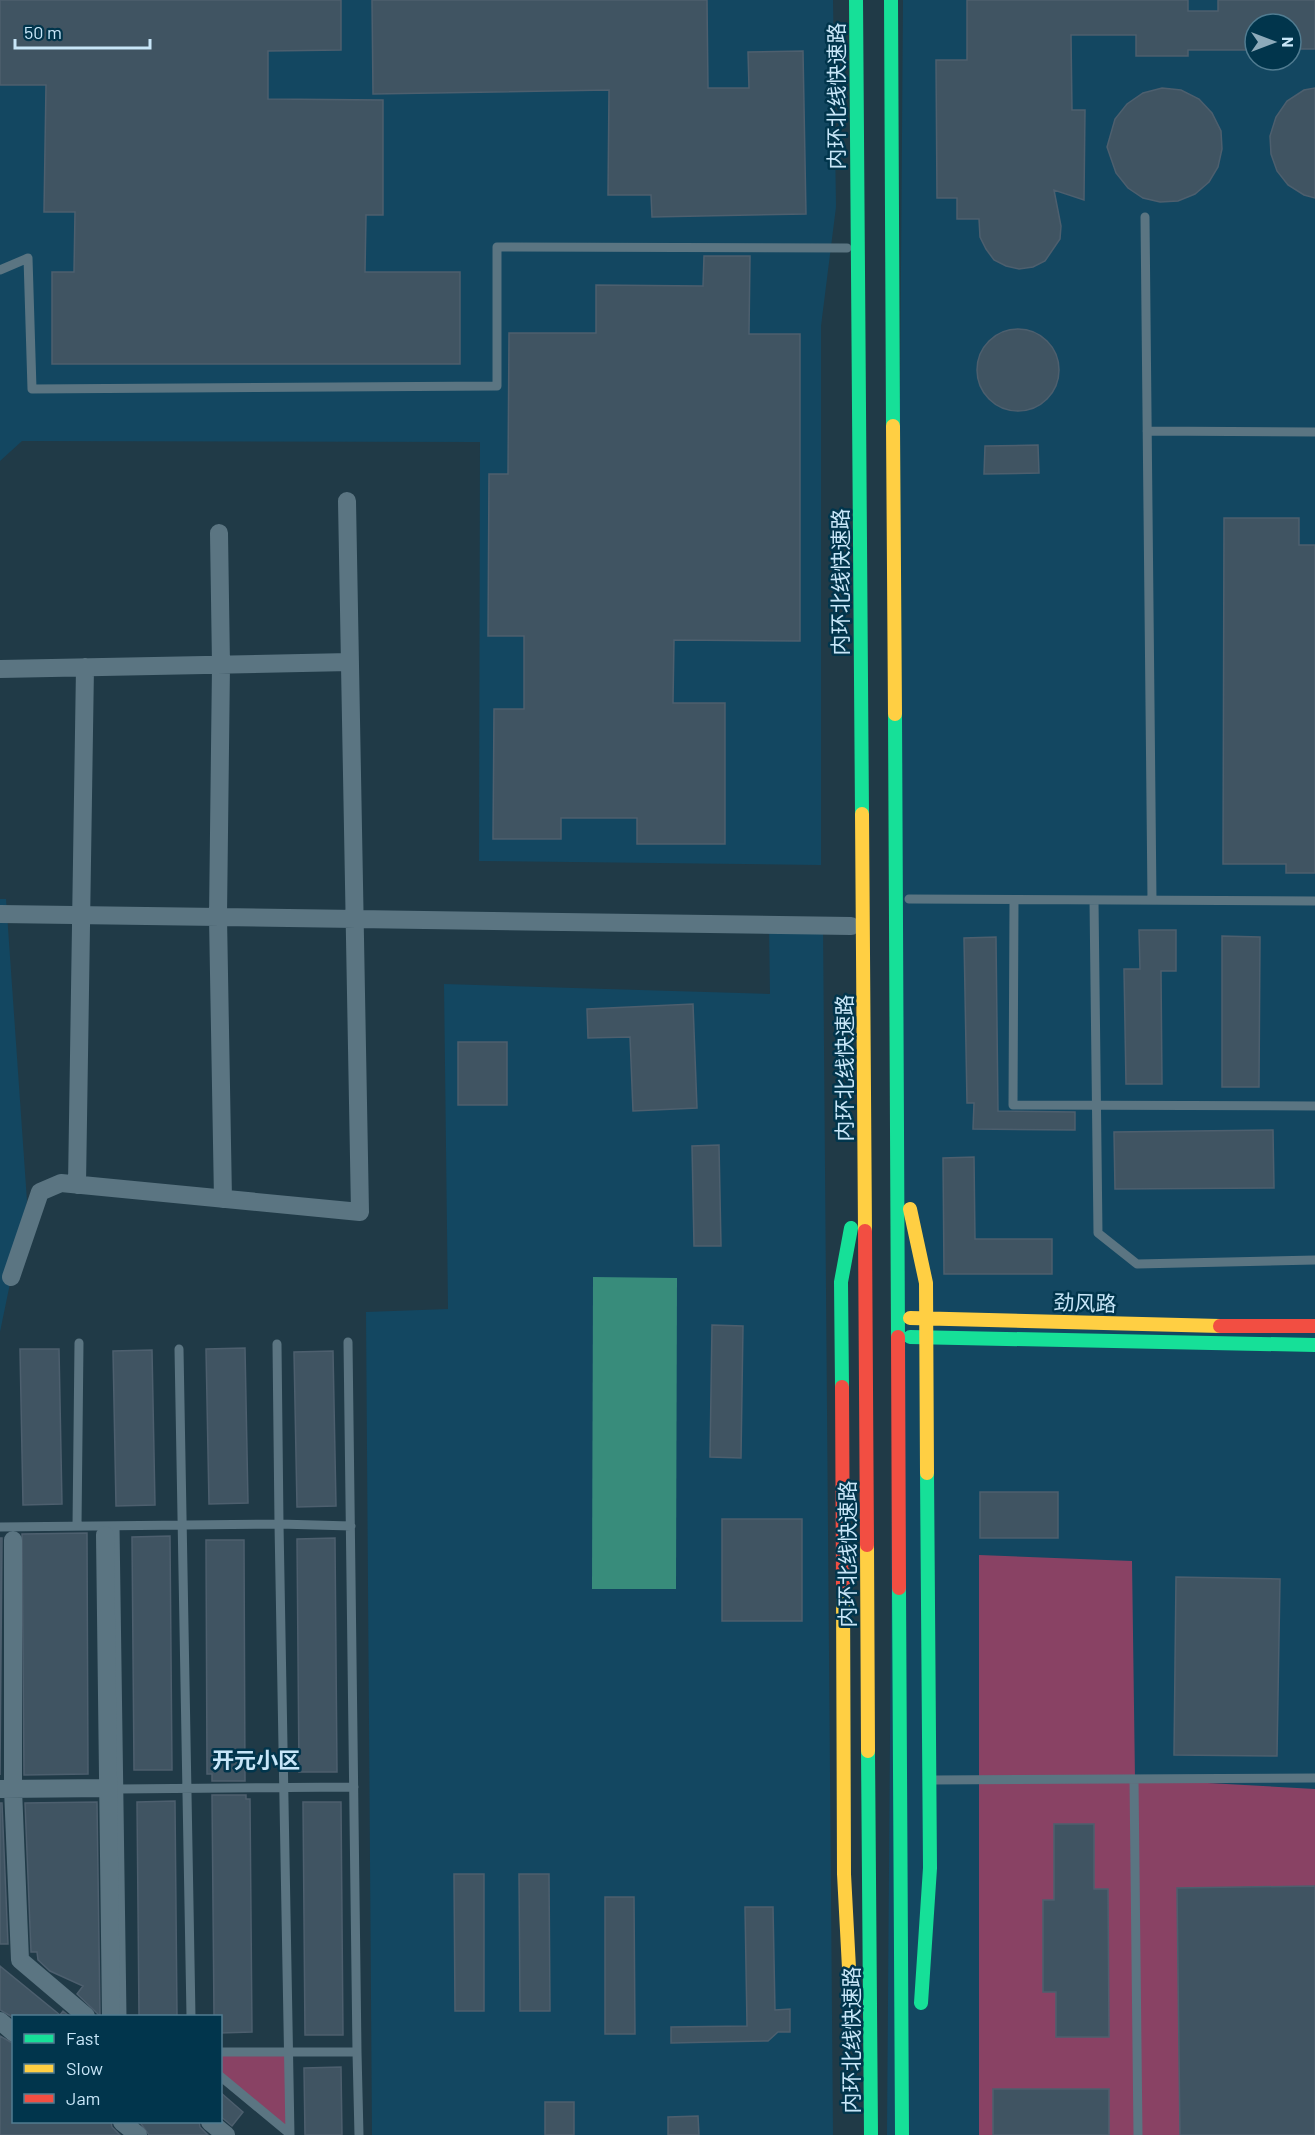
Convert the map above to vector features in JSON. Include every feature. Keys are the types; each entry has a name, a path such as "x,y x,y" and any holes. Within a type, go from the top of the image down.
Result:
{"main road":[{"name":"内环北线快速路","path":"856,0 871,2135"},
{"path":"891,0 902,2135"},
{"path":"851,2002 844,1837 841,1282 858,1193 864,1024"},
{"path":"896,1026 907,1192 926,1283 929,1836 920,2020"},
{"name":"劲风路","path":"853,1317 1159,1326 1315,1326"},
{"name":"劲风路","path":"853,1337 1315,1345"},
{"path":"913,2114 916,2079"},
{"path":"856,2096 858,2119"}],"street":[{"path":"12,1277 40,1192 61,1183 360,1212 347,501"},
{"path":"219,533 221,664 218,917 223,1199"},
{"path":"0,669 350,662"},
{"path":"77,1185 85,667"},
{"path":"0,914 851,926"},
{"path":"110,1531 114,1788 111,2015"},
{"path":"6,1534 7,1789 20,1960 85,2015"},
{"path":"7,1789 114,1788"},
{"path":"0,2022 12,2031"},
{"path":"124,2123 138,2135"},
{"path":"212,2123 226,2135"}],"lane":[{"path":"1145,217 1152,900"},
{"path":"0,270 28,258 32,389 497,386 497,247 847,248"},
{"path":"1147,431 1315,432"},
{"path":"909,899 1315,901"},
{"path":"1094,900 1098,1233 1137,1264 1315,1260"},
{"path":"1014,901 1013,1105 1315,1106"},
{"path":"348,1342 359,2135"},
{"path":"77,1526 79,1343"},
{"path":"277,1344 290,2135"},
{"path":"179,1349 191,2015"},
{"path":"6,1534 77,1526 110,1531 181,1526 279,1524 351,1526"},
{"path":"924,1780 1315,1778"},
{"path":"1134,1779 1138,2135"},
{"path":"122,2015 114,1788 354,1787"},
{"path":"222,2052 357,2052"},
{"path":"222,2078 290,2135"}],"shaded area":[{"path":"0,0 833,0 836,207 821,326 821,865 479,861 480,442 22,441 0,461"},
{"path":"903,0 1315,0 1315,2135 887,2135"},
{"path":"0,899 6,899 27,1201 0,1332"},
{"path":"769,925 823,925 833,2135 372,2135 366,1312 448,1309 444,984 770,994"},
{"path":"593,1277 677,1278 676,1589 592,1589"},
{"path":"979,1555 1132,1561 1135,1779 1315,1789 1315,2135 979,2135"},
{"path":"288,2051 290,2134 222,2077 222,2052"}],"building":[{"path":"0,0 341,0 341,50 268,51 268,99 383,100 383,215 366,215 365,272 460,272 460,364 52,364 52,272 74,272 75,212 44,212 46,85 0,85"},
{"path":"372,0 707,0 708,88 749,88 748,52 803,51 806,214 652,217 651,195 608,195 609,90 373,94"},
{"path":"967,0 1188,0 1188,11 1218,11 1218,0 1315,0 1315,49 1303,49 1303,12 1243,12 1243,50 1188,50 1188,56 1136,56 1136,35 1071,35 1072,110 1085,110 1084,200 1054,190 1061,226 1060,239 1045,261 1033,267 1019,269 994,260 980,237 979,219 957,219 957,198 937,198 936,60 967,60"},
{"path":"1162,88 1181,90 1199,99 1212,113 1221,131 1222,149 1218,167 1209,182 1195,194 1178,201 1160,202 1143,198 1128,188 1116,173 1107,147 1115,119 1127,104 1143,93"},
{"path":"1315,88 1315,198 1304,195 1288,185 1277,171 1271,154 1270,136 1276,117 1287,101 1304,90"},
{"path":"704,256 750,256 749,334 800,334 800,641 674,640 673,703 725,703 725,844 637,844 637,818 561,818 561,839 493,839 494,709 524,709 524,636 488,636 489,474 508,474 509,333 596,333 596,285 703,286"},
{"path":"1018,329 1034,332 1047,341 1056,354 1059,370 1056,386 1047,399 1034,408 1018,411 1002,408 989,399 980,386 977,370 980,354 989,341 1002,332"},
{"path":"1038,445 1039,473 984,474 985,446"},
{"path":"1224,518 1299,518 1299,545 1315,545 1315,873 1286,873 1286,864 1223,864"},
{"path":"1139,930 1176,930 1176,971 1161,971 1162,1084 1126,1084 1124,969 1140,969"},
{"path":"1222,936 1260,937 1259,1087 1222,1087"},
{"path":"996,937 998,1111 1075,1112 1075,1130 973,1129 974,1103 967,1103 964,938"},
{"path":"693,1004 697,1108 633,1111 630,1037 588,1038 587,1009"},
{"path":"458,1042 507,1042 507,1105 458,1105"},
{"path":"1273,1130 1274,1188 1115,1189 1114,1132"},
{"path":"719,1145 721,1246 694,1246 692,1146"},
{"path":"974,1157 975,1239 1052,1239 1052,1274 944,1274 943,1158"},
{"path":"712,1325 743,1326 741,1458 710,1457"},
{"path":"245,1348 248,1503 209,1504 206,1349"},
{"path":"20,1349 59,1349 62,1504 23,1505"},
{"path":"152,1350 155,1505 116,1506 113,1351"},
{"path":"333,1351 336,1506 297,1507 294,1352"},
{"path":"980,1492 1058,1492 1058,1538 980,1538"},
{"path":"722,1519 802,1519 802,1621 722,1621"},
{"path":"87,1533 88,1774 24,1775 22,1534"},
{"path":"170,1536 172,1770 134,1770 132,1537"},
{"path":"0,1538 2,1538 0,1775"},
{"path":"335,1538 337,1772 299,1772 297,1539"},
{"path":"206,1540 244,1540 245,1781 212,1781 212,1774 207,1774"},
{"path":"1176,1577 1280,1579 1277,1756 1174,1755"},
{"path":"212,1795 246,1795 246,1799 250,1799 252,2032 222,2033 222,2015 214,2015"},
{"path":"175,1801 177,2015 139,2015 137,1802"},
{"path":"97,1802 100,2015 77,1994 83,1986 50,1971 38,1960 37,1952 31,1952 25,1803"},
{"path":"303,1802 341,1802 343,2035 305,2035"},
{"path":"0,1803 2,1803 8,1944 0,1944"},
{"path":"1054,1824 1094,1824 1094,1889 1108,1889 1109,2037 1056,2037 1056,1992 1043,1992 1043,1900 1054,1900"},
{"path":"454,1874 484,1874 484,2011 455,2011"},
{"path":"519,1874 549,1874 550,2011 520,2011"},
{"path":"1315,1886 1315,2135 1180,2135 1177,1888"},
{"path":"605,1897 634,1897 635,2034 605,2034"},
{"path":"745,1907 773,1907 775,2010 790,2009 790,2032 778,2032 768,2041 671,2043 671,2027 747,2026"},
{"path":"0,1966 60,2015 12,2015 12,2017 0,2010"},
{"path":"0,2036 12,2043 12,2123 111,2123 112,2127 120,2135 0,2135"},
{"path":"341,2067 342,2135 305,2135 304,2068"},
{"path":"993,2089 1109,2089 1109,2135 993,2135"},
{"path":"222,2094 243,2112 232,2126 222,2118"},
{"path":"545,2102 574,2102 574,2135 545,2135"},
{"path":"698,2116 699,2135 668,2135 668,2117"},
{"path":"140,2123 199,2123 200,2127 208,2135 149,2135"}],"traffic: fast":[{"path":"856,0 862,814"},
{"path":"891,0 893,426"},
{"path":"895,714 898,1337"},
{"path":"842,1387 841,1282 851,1228"},
{"path":"910,1337 1315,1345"},
{"path":"921,2003 930,1868 927,1473"},
{"path":"899,1588 902,2135"},
{"path":"868,1751 871,2135"}],"traffic: slow":[{"path":"893,426 895,714"},
{"path":"862,814 865,1231"},
{"path":"910,1209 926,1283 927,1473"},
{"path":"910,1318 1220,1326"},
{"path":"867,1545 868,1751"},
{"path":"843,1587 844,1874 850,1987"}],"traffic: jam":[{"path":"865,1231 867,1545"},
{"path":"1220,1326 1315,1326"},
{"path":"898,1337 899,1588"},
{"path":"842,1387 843,1587"}],"district":[{"name":"开元小区","path":"256,1759"}]}
